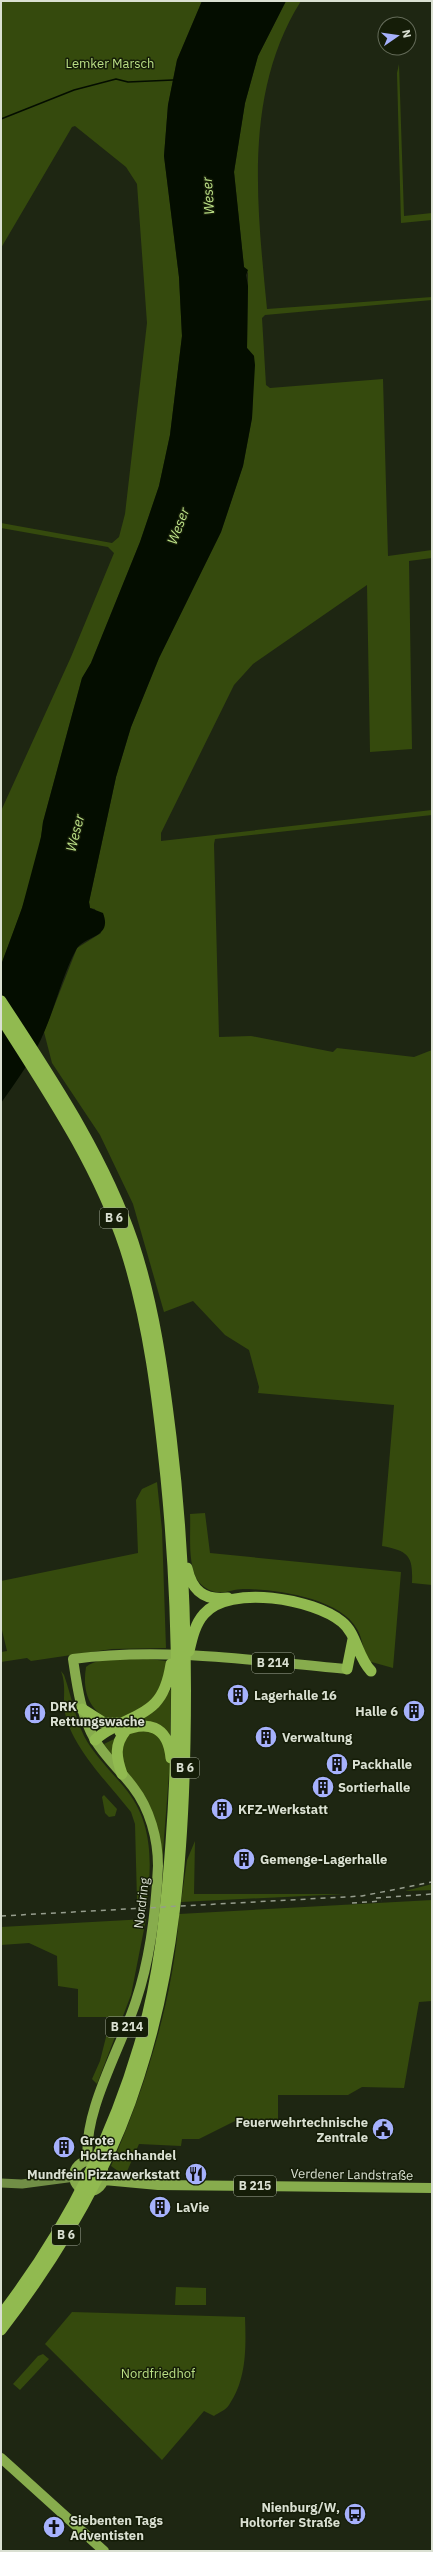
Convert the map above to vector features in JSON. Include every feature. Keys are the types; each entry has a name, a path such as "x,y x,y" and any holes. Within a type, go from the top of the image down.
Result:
{"highway":[{"name":"B 6","path":"1,1001 87,1137 119,1205 144,1281 158,1350 174,1465 180,1530 181,1649"},
{"name":"B 6","path":"1,1018 78,1141 110,1208 124,1247 142,1312 151,1358 180,1561 176,1636 181,1649"},
{"path":"180,1561 192,1584 201,1594 211,1598 273,1599 311,1606 342,1622 353,1638 361,1658 371,1671"},
{"path":"122,1774 118,1762 117,1745 125,1726 157,1704 165,1693 178,1664 181,1649 204,1614 213,1607 238,1599"},
{"name":"B 214","path":"347,1669 353,1638"},
{"path":"178,1664 181,1649"},
{"name":"B 6","path":"171,1902 178,1664"},
{"name":"B 6","path":"1,2315 35,2268 114,2130 140,2075 157,2013 184,1800 178,1664"},
{"path":"82,1709 104,1723 125,1726"},
{"name":"B 6","path":"95,1740 106,1739 125,1726 137,1725 149,1726 165,1736 170,1751 174,1792"},
{"name":"B 6","path":"1,2330 62,2242 94,2186 114,2130"}],"main road":[{"name":"Nordring","path":"88,2161 88,2128 136,2000 144,1969 152,1920 158,1855 154,1832 142,1800 95,1740 82,1709 73,1659 114,1653 152,1653 347,1669"},
{"path":"1,2322 52,2250 86,2191 98,2188 104,2180 101,2166 88,2161 80,2165 75,2177 77,2185 86,2191"},
{"path":"1,2183 22,2184 75,2177"},
{"name":"Verdener Landstraße","path":"104,2180 158,2185 432,2188"},
{"path":"1,2458 104,2551"}],"green space":[{"name":"Lemker Marsch","path":"1,1 202,1 177,60 168,105 164,156 179,277 182,336 170,435 159,486 140,542 91,663 82,678 43,822 37,858 32,876 1,965 1,811 71,657 114,553 108,547 1,528 1,523 112,543 119,537 125,514 147,323 137,184 126,167 75,126 72,127 1,248"},
{"path":"286,1 301,1 282,36 270,73 262,112 258,151 260,230 267,309 432,297 432,300 265,315 262,318 266,385 270,388 383,379 388,556 432,550 432,558 409,561 412,749 370,752 367,585 253,664 234,685 161,833 161,841 432,810 432,815 215,839 214,844 219,1037 251,1036 333,1052 337,1048 414,1057 432,1050 432,1585 412,1583 412,1567 408,1556 398,1550 382,1546 394,1405 258,1393 259,1387 249,1350 225,1335 193,1301 164,1312 133,1204 100,1135 52,1063 44,1032 77,948 101,933 95,909 90,908 89,902 116,777 131,727 159,658 221,532 243,466 252,418 254,356 247,348 248,273 244,267 234,172 245,103 258,56"},
{"path":"399,64 404,216 432,213 432,220 401,223 397,73"},
{"path":"157,1482 162,1530 166,1648 112,1649 31,1661 27,1658 1,1662 1,1652 7,1651 1,1626 1,1581 138,1553 136,1500 142,1489"},
{"path":"205,1513 210,1553 401,1572 393,1668 368,1661 361,1637 349,1618 322,1603 289,1593 256,1589 219,1592 211,1591 204,1586 198,1581 192,1566 190,1549 190,1514"},
{"path":"108,1659 149,1659 166,1661 165,1674 161,1688 154,1700 144,1709 136,1713 112,1721 98,1712 89,1700 86,1692 86,1667 92,1663"},
{"path":"61,1671 64,1675 84,1736 97,1756 134,1800 141,1814 150,1857 147,1903 137,1901 135,1824 131,1812 83,1753 75,1739 65,1713 64,1682"},
{"path":"171,1689 170,1739 136,1723 105,1737 162,1703"},
{"path":"132,1729 158,1732 170,1761 159,1903 161,1852 125,1771 119,1746"},
{"path":"118,1737 114,1758 104,1744"},
{"path":"104,1795 117,1809 115,1816 109,1817 105,1813 102,1797"},
{"path":"195,1841 194,1894 346,1894 181,1902 187,1860"},
{"path":"432,1884 432,1890 405,1891"},
{"path":"432,1900 432,2001 419,2002 404,2088 362,2087 348,2095 278,2095 278,2120 237,2120 199,2139 182,2139 181,2146 139,2144 125,2176 111,2166 135,2106 156,2042 171,1978 179,1914"},
{"path":"146,1919 131,1995 97,2084 92,2079 100,2061 111,2017 78,2017 78,1989 58,1986 57,1956 29,1943 1,1945 1,1927"},
{"path":"176,2287 206,2288 206,2305 175,2305"},
{"name":"Nordfriedhof","path":"72,2312 245,2317 244,2362 242,2374 235,2395 228,2407 214,2416 204,2411 162,2460 45,2344"},
{"path":"43,2354 49,2359 20,2390 13,2384 38,2356"}],"water":[{"name":"Weser","path":"202,1 286,1 258,56 245,103 234,172 244,267 248,270 246,275 248,286 247,348 254,356 255,365 252,418 243,466 221,532 159,658 131,727 116,777 89,902 90,908 103,913 105,921 104,928 96,936 80,945 76,950 67,969 41,1039 25,1068 1,1103 1,965 22,908 41,837 43,822 82,678 91,663 140,542 159,486 170,435 182,336 179,277 164,156 168,105 177,60"}],"waterway":[{"path":"1,119 74,90 116,79 128,82 173,80"}],"railway":[{"path":"1,1916 362,1896 432,1882"},
{"path":"376,1898 432,1894"},
{"path":"352,1903 382,1901"}],"place":[{"name":"Lagerhalle 16","path":"238,1695"},
{"name":"Halle 6","path":"414,1711"},
{"name":"DRK Rettungswache","path":"35,1713"},
{"name":"Verwaltung","path":"266,1737"},
{"name":"Packhalle","path":"337,1764"},
{"name":"Sortierhalle","path":"323,1787"},
{"name":"KFZ-Werkstatt","path":"222,1809"},
{"name":"Gemenge-Lagerhalle","path":"244,1859"},
{"name":"Feuerwehrtechnische Zentrale","path":"383,2129"},
{"name":"Grote Holzfachhandel","path":"64,2147"},
{"name":"Mundfein Pizzawerkstatt","path":"196,2174"},
{"name":"LaVie","path":"160,2207"},
{"name":"Nienburg/W, Holtorfer Straße","path":"355,2514"},
{"name":"Siebenten Tags Adventisten","path":"54,2527"}]}
